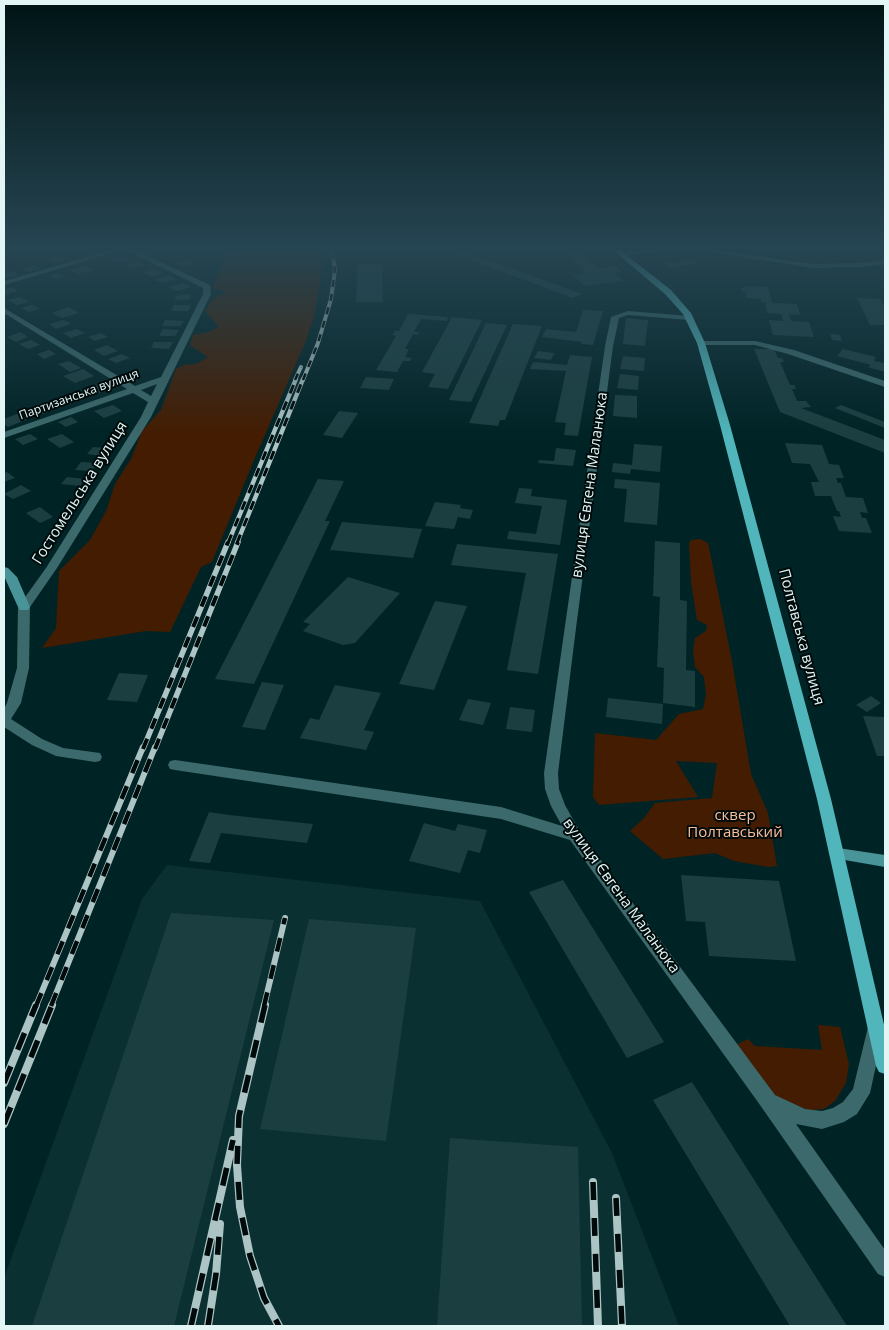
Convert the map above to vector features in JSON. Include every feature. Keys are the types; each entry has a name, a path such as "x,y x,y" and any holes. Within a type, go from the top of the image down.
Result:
{"main road":[{"name":"Полтавська вулиця","path":"684,312 701,343 725,425 838,854 885,1066"}],"street":[{"path":"7,312 153,401"},
{"name":"Гостомельська вулиця","path":"24,607 51,568 146,417 198,312"},
{"name":"вулиця Євгена Маланюка","path":"689,318 628,313 615,317 609,346 584,526 552,773 552,789 558,806 575,836 767,1099 885,1267"},
{"path":"701,343 755,343 791,352 885,384"},
{"name":"Партизанська вулиця","path":"4,435 164,379"},
{"path":"4,570 11,578 24,607 23,668 14,703 4,721 37,742 61,753 94,757"},
{"path":"175,765 501,813 575,836"},
{"path":"838,854 885,860"},
{"path":"767,1099 788,1112 805,1118 822,1120 837,1116 850,1108 861,1094 876,1025"}],"shaded area":[{"path":"167,865 480,901 612,1153 679,1326 4,1326 4,1278 142,899"}],"green space":[{"path":"206,312 315,312 305,343 212,562 201,567 170,632 146,631 42,648 56,628 59,571 90,540 106,511 115,484 132,457 142,431 161,410 176,369 184,365 196,364 208,357 190,345 193,335 209,332 219,327"},
{"name":"сквер Полтавський","path":"700,539 708,543 732,661 751,774 768,813 777,866 768,867 734,861 715,853 663,859 630,831 644,818 655,803 712,798 717,763 676,761 698,797 599,805 593,797 595,733 656,740 679,714 703,709 706,695 704,677 695,667 693,651 695,638 706,631 707,625 697,620 691,582 689,544 691,540"},
{"path":"818,1025 840,1027 849,1064 846,1083 835,1101 824,1109 809,1110 784,1102 774,1094 736,1045 748,1039 755,1046 822,1050"}],"building":[{"path":"77,312 79,313 62,318 52,313"},
{"path":"582,312 603,312 593,345 542,337 546,329 576,332"},
{"path":"799,312 800,315 789,314 791,321 809,322 814,337 773,335 769,320 783,321 781,314 767,313"},
{"path":"864,312 885,312 885,325 870,325"},
{"path":"408,314 448,317 447,321 421,319 414,332 419,332 418,335 413,334 405,349 409,349 405,357 412,358 410,361 403,361 397,372 376,370 396,336 392,335 395,331 399,331"},
{"path":"452,317 482,320 448,389 428,387 435,374 422,372"},
{"path":"626,318 648,320 645,346 623,344"},
{"path":"64,320 71,324 56,329 49,324"},
{"path":"165,320 184,321 180,326 162,326"},
{"path":"486,323 507,325 471,402 449,400"},
{"path":"513,324 542,326 505,420 500,420 498,426 469,423"},
{"path":"77,329 85,333 71,338 63,333"},
{"path":"163,329 179,330 175,336 159,336"},
{"path":"20,332 28,337 16,342 7,337"},
{"path":"101,333 108,337 95,341 88,337"},
{"path":"830,334 840,335 842,341 832,340"},
{"path":"31,340 40,345 28,349 19,344"},
{"path":"154,342 173,342 169,349 151,348"},
{"path":"107,345 118,351 104,356 94,350"},
{"path":"754,349 774,349 778,358 782,358 784,362 780,362 790,385 794,385 796,389 792,389 797,401 806,401 811,407 801,408 885,440 885,453 780,412"},
{"path":"843,349 876,357 874,361 885,363 885,372 868,367 871,365 837,356"},
{"path":"49,350 56,354 44,359 37,354"},
{"path":"538,351 554,353 551,360 534,358"},
{"path":"122,354 130,358 116,363 108,359"},
{"path":"570,355 592,357 578,436 564,435 566,423 555,422 566,371 530,369 533,362 567,365"},
{"path":"623,356 645,358 644,371 620,369"},
{"path":"69,361 81,368 70,372 58,364"},
{"path":"83,369 94,376 75,383 63,376"},
{"path":"620,374 639,376 638,390 617,388"},
{"path":"366,377 394,379 389,390 360,388"},
{"path":"104,383 112,388 97,394 88,388"},
{"path":"615,395 637,396 637,418 613,416"},
{"path":"71,397 78,401 64,406 57,402"},
{"path":"48,401 59,408 43,414 33,406"},
{"path":"113,405 122,411 104,418 94,411"},
{"path":"841,405 885,422 885,428 835,408"},
{"path":"339,411 358,413 342,438 323,435"},
{"path":"19,413 28,419 8,427 4,424 4,419"},
{"path":"71,417 78,422 66,427 58,422"},
{"path":"30,434 38,439 23,445 15,439"},
{"path":"62,434 74,442 60,448 47,439"},
{"path":"785,443 822,445 829,464 839,465 844,478 836,478 838,483 841,483 846,497 863,498 868,513 860,512 862,518 866,518 872,533 839,531 833,516 841,517 831,496 815,496 811,482 819,482 810,464 792,463"},
{"path":"634,444 662,446 660,472 631,469 630,474 612,472 613,463 632,465"},
{"path":"93,447 107,448 101,456 87,454"},
{"path":"556,448 576,450 573,466 538,463 539,460 554,461"},
{"path":"81,462 97,463 92,471 75,470"},
{"path":"7,472 15,478 4,482 4,473"},
{"path":"67,477 85,479 80,486 61,484"},
{"path":"318,479 344,481 325,521 330,521 254,684 215,679"},
{"path":"615,479 660,483 657,525 624,522 627,489 614,488"},
{"path":"21,485 31,491 13,499 4,494"},
{"path":"519,488 532,489 531,496 567,500 560,545 507,539 509,531 536,534 542,506 515,503"},
{"path":"435,502 461,505 460,508 473,510 470,519 458,517 454,529 425,526"},
{"path":"40,507 53,517 40,523 26,513"},
{"path":"342,522 422,529 413,558 330,550"},
{"path":"655,541 680,543 680,600 687,601 686,670 695,671 695,707 663,703 664,668 657,667 660,597 653,596"},
{"path":"457,544 558,554 538,674 507,670 526,573 451,565"},
{"path":"348,577 400,593 355,643 343,645 303,631 310,624 303,622"},
{"path":"435,601 467,606 434,690 399,684"},
{"path":"119,673 148,675 137,702 107,700"},
{"path":"262,682 284,685 265,730 242,727"},
{"path":"335,685 381,693 364,730 374,732 366,750 300,738 310,718 319,720"},
{"path":"871,696 881,703 867,712 856,705"},
{"path":"608,698 663,704 662,724 606,717"},
{"path":"468,699 491,703 483,725 459,720"},
{"path":"510,707 535,710 532,732 506,729"},
{"path":"863,716 884,717 885,756 877,756"},
{"path":"209,812 313,824 307,843 221,833 210,863 189,861"},
{"path":"424,823 455,831 458,824 487,830 480,853 468,850 460,873 409,861"},
{"path":"681,875 779,881 796,961 709,956 705,922 686,921"},
{"path":"563,880 664,1042 627,1058 529,892"},
{"path":"171,913 274,920 174,1326 32,1326"},
{"path":"309,919 416,928 386,1141 260,1129"},
{"path":"692,1082 847,1326 790,1326 653,1100"},
{"path":"450,1138 578,1147 582,1326 437,1326"}],"railway":[{"path":"303,380 318,343 327,312"},
{"path":"295,380 301,367"},
{"path":"228,543 296,379"},
{"path":"237,543 303,379"},
{"path":"143,749 228,542"},
{"path":"155,749 238,542"},
{"path":"36,1006 143,747"},
{"path":"51,1006 155,747"},
{"path":"264,1006 285,918"},
{"path":"4,1083 36,1005"},
{"path":"4,1124 52,1005"},
{"path":"265,1005 239,1116 237,1165 240,1207 250,1256 264,1298 279,1326"},
{"path":"191,1326 233,1140"},
{"path":"593,1182 598,1326"},
{"path":"616,1198 622,1326"},
{"path":"208,1326 216,1274 220,1224"}]}
